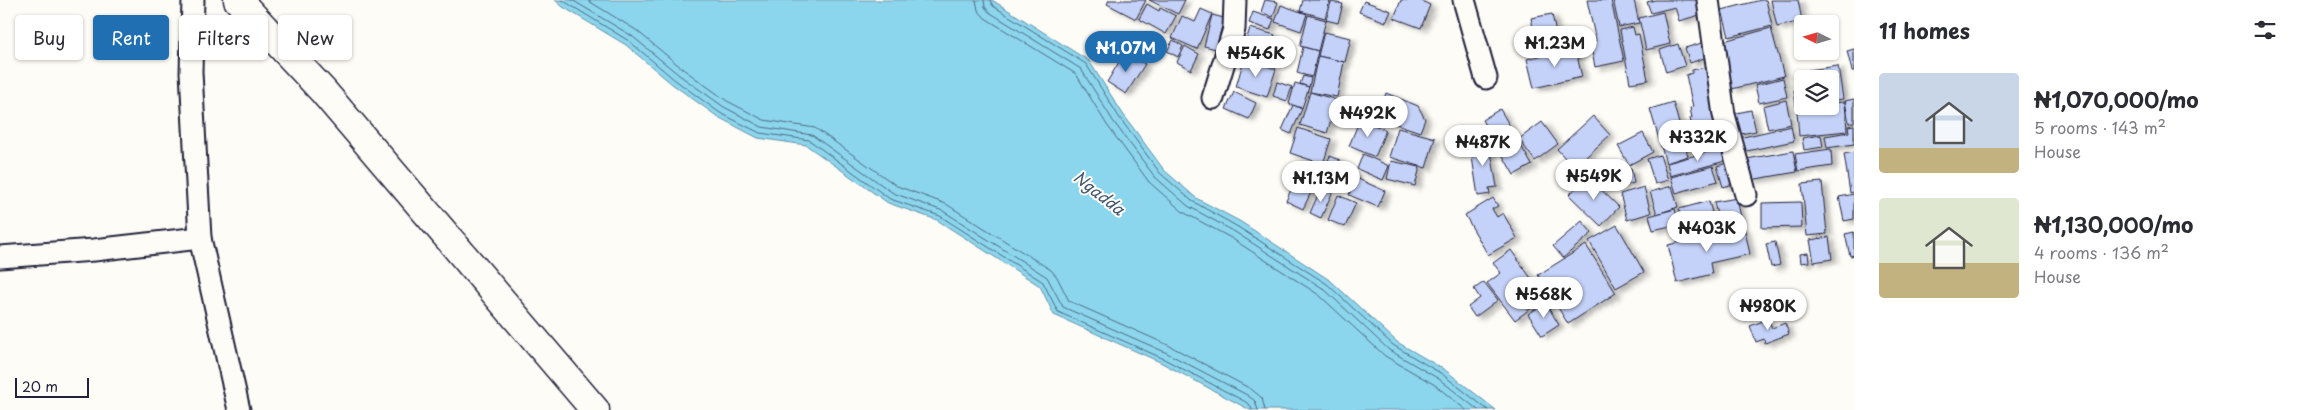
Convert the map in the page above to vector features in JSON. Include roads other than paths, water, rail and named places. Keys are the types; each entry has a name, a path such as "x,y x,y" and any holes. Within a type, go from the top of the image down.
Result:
{"street":[{"path":"193,0 191,72 200,238 239,410"},
{"path":"238,0 323,91 595,410"},
{"path":"1213,98 1234,28 1235,0"},
{"path":"1464,0 1486,78"},
{"path":"1708,0 1724,115 1746,195"},
{"path":"0,257 94,250 200,238"}],"water":[{"name":"Ngadda","path":"555,0 992,0 1089,61 1123,114 1164,170 1196,198 1241,222 1331,281 1397,342 1445,370 1496,410 1250,410 1160,362 1054,315 1040,286 937,220 888,203 806,145 758,138 718,117 672,84 626,45 563,7"}]}
